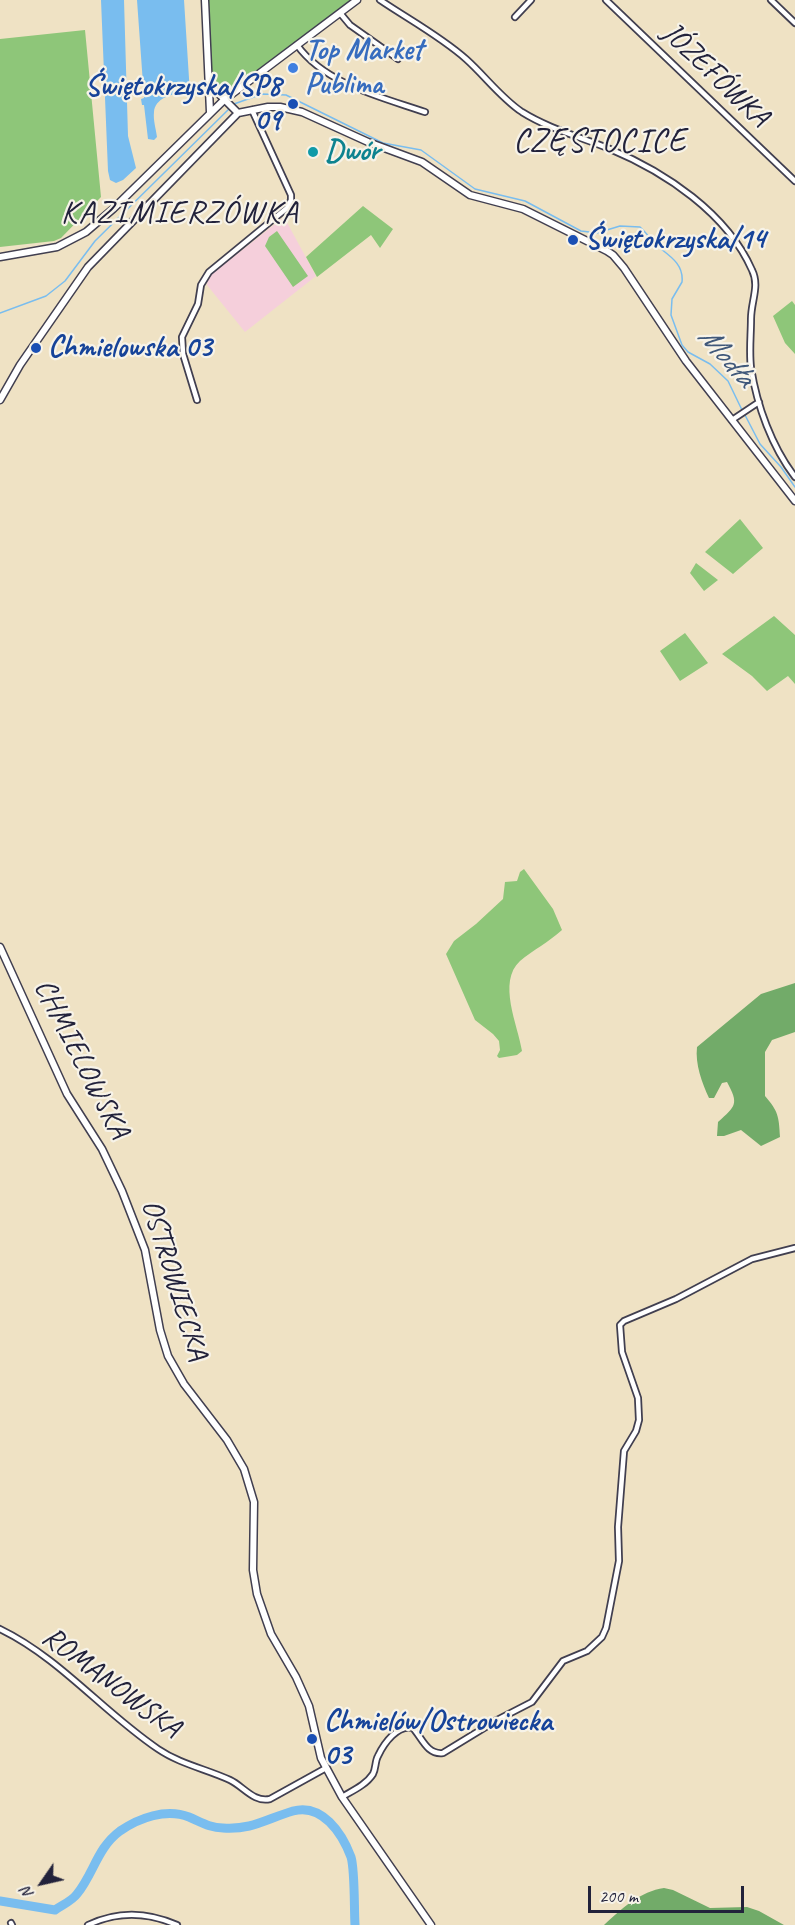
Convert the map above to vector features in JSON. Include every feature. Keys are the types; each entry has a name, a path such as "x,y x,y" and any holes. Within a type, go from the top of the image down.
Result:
{"street":[{"path":"205,0 210,112"},
{"path":"0,400 26,356 88,267 231,107 297,45 357,0"},
{"path":"380,0 465,58 520,111 540,122 612,150 664,177 689,193 728,232 740,247 755,279 750,360 759,402 778,453 795,477"},
{"path":"515,17 531,0"},
{"name":"JÓZEFÓWKA","path":"606,0 795,181"},
{"path":"771,0 795,23"},
{"path":"340,13 351,25 398,59"},
{"path":"297,45 308,59 337,78 425,112"},
{"path":"209,85 231,107"},
{"path":"0,256 57,247 86,232 113,209 210,112 231,107 252,110 280,107 302,112 368,142 422,162 470,195 523,209 613,255 686,361 734,419 795,501"},
{"path":"197,400 183,354 182,337 198,304 201,285 209,272 287,208 291,200 291,195 252,110"},
{"path":"734,419 759,402"},
{"name":"CHMIELOWSKA","path":"0,947 67,1094 102,1149 122,1191"},
{"name":"OSTROWIECKA","path":"122,1191 145,1250 160,1330 168,1356 180,1378 227,1440 248,1481 254,1502 253,1570 256,1594 271,1634 296,1677 309,1706 326,1768 342,1797 431,1925"},
{"path":"342,1797 374,1773 376,1758 388,1741 400,1730 405,1727 413,1728 430,1750 437,1754 443,1753 532,1702 564,1661 587,1652 602,1637 620,1561 618,1527 624,1451 636,1431 639,1411 638,1398 622,1352 620,1325 752,1259 795,1248"},
{"name":"ROMANOWSKA","path":"0,1629 54,1664 160,1751 229,1780 254,1797 270,1799 326,1768"},
{"path":"88,1925 106,1917 124,1914 148,1917 177,1925"}],"shaded area":[{"path":"284,217 316,276 245,332 207,285 208,277"}],"green space":[{"path":"205,0 357,0 224,100 209,85"},
{"path":"85,30 101,197 61,238 54,241 0,247 0,39"},
{"path":"363,206 393,229 380,248 371,235 317,277 306,257"},
{"path":"277,231 308,276 293,287 265,246 269,237"},
{"path":"792,301 795,305 795,354 785,343 773,316"},
{"path":"740,519 763,548 733,574 705,552"},
{"path":"696,563 718,580 704,591 690,573"},
{"path":"774,616 795,635 795,684 788,676 767,691 752,676 722,654"},
{"path":"685,633 708,663 680,681 660,651"},
{"path":"524,869 553,909 562,930 520,961 513,970 509,992 522,1051 517,1055 499,1058 497,1056 500,1050 499,1041 475,1020 446,954 454,941 503,899 505,882 517,881 520,872"},
{"path":"795,983 795,1032 772,1040 765,1052 765,1096 777,1114 780,1137 761,1146 741,1130 717,1136 718,1122 734,1104 733,1095 727,1082 722,1083 714,1098 709,1098 698,1067 697,1047 761,994"},
{"path":"664,1888 710,1908 747,1907 784,1925 604,1925 639,1897"}],"water":[{"path":"101,0 124,0 128,136 136,168 116,183 110,180 108,171"},
{"path":"137,0 184,0 190,94 174,94 158,102 154,112 157,137 154,140 148,139 144,105 141,99 144,98"}],"waterway":[{"name":"Modła","path":"234,104 262,94 286,95 383,143 421,150 475,189 525,201 581,231 597,233 620,226 640,227 674,260 682,275 682,282 672,299 671,315 682,345 688,352 710,364 728,381 742,410"},
{"name":"Modła","path":"0,313 46,296 65,281 95,241 231,107"},
{"name":"Modła","path":"745,415 760,444 795,487"},
{"path":"0,1901 55,1910 77,1894 112,1838 127,1826 144,1818 162,1814 180,1814 214,1827 233,1828 251,1826 293,1811 303,1810 313,1811 330,1822 347,1848 353,1871 355,1925"}],"place":[{"name":"Top Market Publima","path":"293,68"},
{"name":"Świętokrzyska/SP8 09","path":"293,104"},
{"name":"Dwór","path":"313,152"},
{"name":"Świętokrzyska/14","path":"573,240"},
{"name":"Chmielowska 03","path":"36,348"},
{"name":"Chmielów/Ostrowiecka 03","path":"312,1739"}],"district":[{"name":"CZĘSTOCICE","path":"600,142"},
{"name":"KAZIMIERZÓWKA","path":"180,214"}]}
